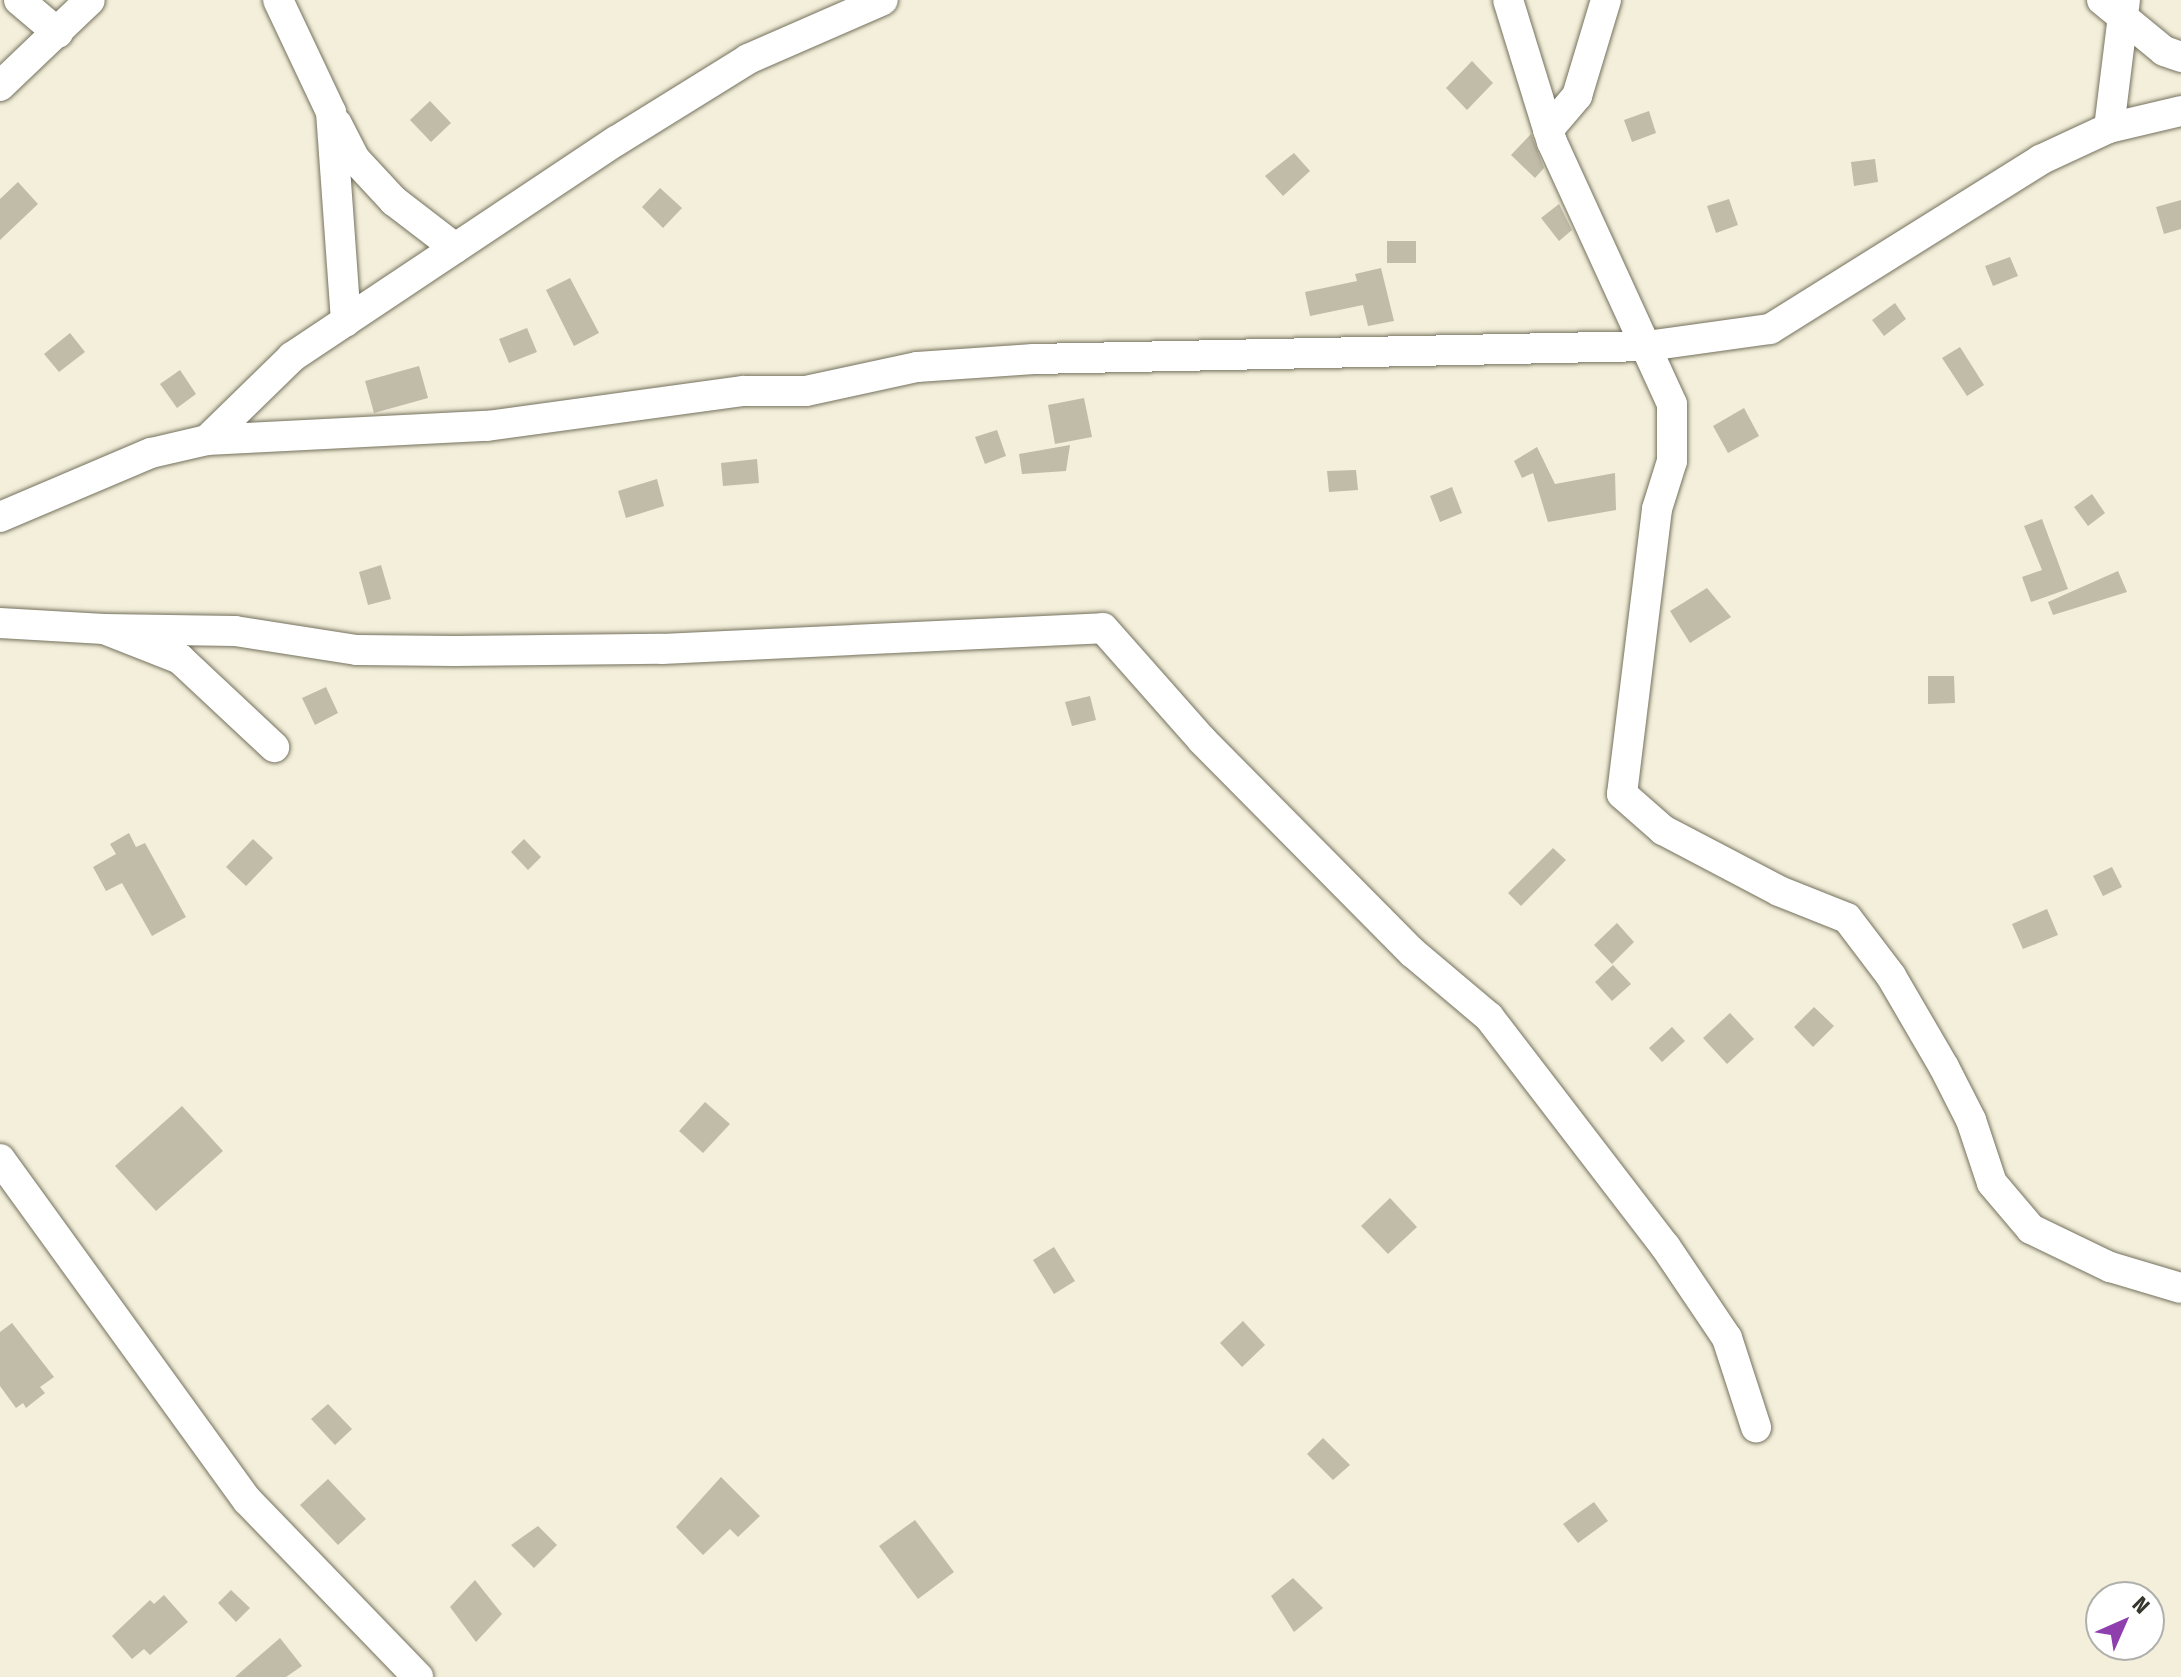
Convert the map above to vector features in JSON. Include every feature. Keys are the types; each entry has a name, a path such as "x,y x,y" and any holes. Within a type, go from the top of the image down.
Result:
{"street":[{"path":"19,0 58,33"},
{"path":"0,86 90,0"},
{"path":"278,0 331,112 364,168 394,201 455,248"},
{"path":"207,440 292,357 455,248 748,59 883,0"},
{"path":"1508,0 1548,130 1672,404 1672,461 1657,509 1622,794 1663,830 1779,891 1847,918 1891,976 1944,1067 1971,1120 1992,1183 2031,1229 2110,1267 2181,1288"},
{"path":"1548,130 1577,96 1606,0"},
{"path":"2102,0 2125,11 2181,57"},
{"path":"2109,128 2125,11"},
{"path":"0,517 151,453 207,440 487,426 744,391 806,391 917,367 990,362 1647,346 1770,329 2040,160 2109,128 2181,111"},
{"path":"331,112 346,321"},
{"path":"0,623 104,629 235,631 357,650 455,651 662,649 1103,628 1202,740 1413,953 1489,1017 1665,1246 1727,1338 1756,1427"},
{"path":"104,629 180,659 274,747"},
{"path":"0,1159 248,1501 418,1677"}],"building":[{"path":"1472,61 1493,83 1467,110 1446,88"},
{"path":"430,101 451,123 431,142 410,120"},
{"path":"1649,111 1656,133 1632,142 1624,120"},
{"path":"1531,134 1544,168 1535,178 1511,155"},
{"path":"1294,153 1310,171 1283,196 1265,176"},
{"path":"1875,159 1878,182 1854,186 1851,162"},
{"path":"18,182 38,204 0,240 0,199"},
{"path":"660,188 682,208 663,228 642,207"},
{"path":"1729,199 1738,225 1716,233 1707,206"},
{"path":"2181,200 2181,229 2164,234 2156,207"},
{"path":"1559,204 1572,230 1559,241 1541,218"},
{"path":"1387,241 1416,241 1416,263 1387,263"},
{"path":"2010,257 2018,276 1993,286 1985,266"},
{"path":"1381,268 1394,321 1368,326 1363,305 1310,316 1305,292 1357,281 1355,274"},
{"path":"570,278 599,333 574,346 546,290"},
{"path":"1895,303 1906,319 1884,336 1872,320"},
{"path":"527,328 537,352 509,363 499,339"},
{"path":"70,333 85,352 59,372 44,354"},
{"path":"1960,347 1984,385 1967,396 1942,358"},
{"path":"419,366 428,398 374,413 365,381"},
{"path":"180,370 196,394 177,408 160,384"},
{"path":"1084,398 1092,437 1055,444 1048,405"},
{"path":"1744,408 1759,436 1728,453 1713,426"},
{"path":"997,430 1006,456 985,464 975,437"},
{"path":"1070,445 1066,471 1022,474 1019,454"},
{"path":"1537,447 1555,484 1615,473 1616,510 1548,522 1533,473 1522,478 1514,461"},
{"path":"757,459 759,483 723,486 721,463"},
{"path":"1356,470 1358,490 1329,492 1327,471"},
{"path":"657,479 664,506 626,518 618,491"},
{"path":"1452,487 1462,513 1440,522 1430,496"},
{"path":"2092,494 2105,513 2088,526 2074,507"},
{"path":"2042,519 2068,589 2031,602 2022,577 2042,570 2024,526"},
{"path":"381,565 391,599 368,605 359,572"},
{"path":"2118,571 2127,592 2053,615 2048,602"},
{"path":"1707,588 1731,617 1690,643 1670,611"},
{"path":"1928,676 1954,676 1955,703 1928,704"},
{"path":"326,687 338,713 315,725 302,698"},
{"path":"1090,696 1096,720 1072,726 1065,702"},
{"path":"129,833 136,847 145,843 186,917 152,936 122,883 106,891 93,867 116,854 110,844"},
{"path":"253,839 273,858 246,886 226,867"},
{"path":"524,839 541,857 528,870 511,852"},
{"path":"1553,848 1566,860 1521,906 1508,893"},
{"path":"2112,867 2122,887 2103,896 2093,876"},
{"path":"2047,909 2058,935 2023,949 2012,924"},
{"path":"1617,923 1634,942 1612,964 1594,945"},
{"path":"1613,965 1631,984 1612,1001 1595,982"},
{"path":"1814,1007 1834,1026 1813,1047 1794,1027"},
{"path":"1730,1013 1754,1039 1727,1064 1703,1038"},
{"path":"1672,1027 1685,1041 1662,1062 1649,1048"},
{"path":"705,1102 730,1124 703,1153 679,1131"},
{"path":"182,1106 223,1151 156,1211 115,1166"},
{"path":"1390,1198 1417,1227 1388,1254 1361,1226"},
{"path":"1054,1247 1075,1281 1054,1294 1033,1260"},
{"path":"1243,1321 1265,1345 1242,1367 1220,1343"},
{"path":"12,1323 54,1377 40,1387 45,1393 26,1408 23,1403 16,1408 0,1386 0,1332"},
{"path":"328,1404 352,1429 335,1445 311,1419"},
{"path":"1323,1438 1350,1465 1333,1480 1307,1454"},
{"path":"721,1477 760,1516 738,1537 730,1529 703,1555 676,1527"},
{"path":"328,1479 366,1519 338,1545 300,1505"},
{"path":"1594,1502 1608,1521 1578,1543 1563,1524"},
{"path":"915,1520 954,1572 918,1599 879,1546"},
{"path":"538,1526 557,1545 534,1568 511,1545"},
{"path":"1293,1578 1323,1608 1294,1632 1271,1596"},
{"path":"475,1580 502,1614 476,1642 450,1607"},
{"path":"231,1590 250,1608 236,1622 218,1603"},
{"path":"164,1595 188,1622 150,1655 144,1649 132,1659 112,1636 150,1600 154,1604"},
{"path":"280,1638 302,1666 286,1677 235,1677"}]}
